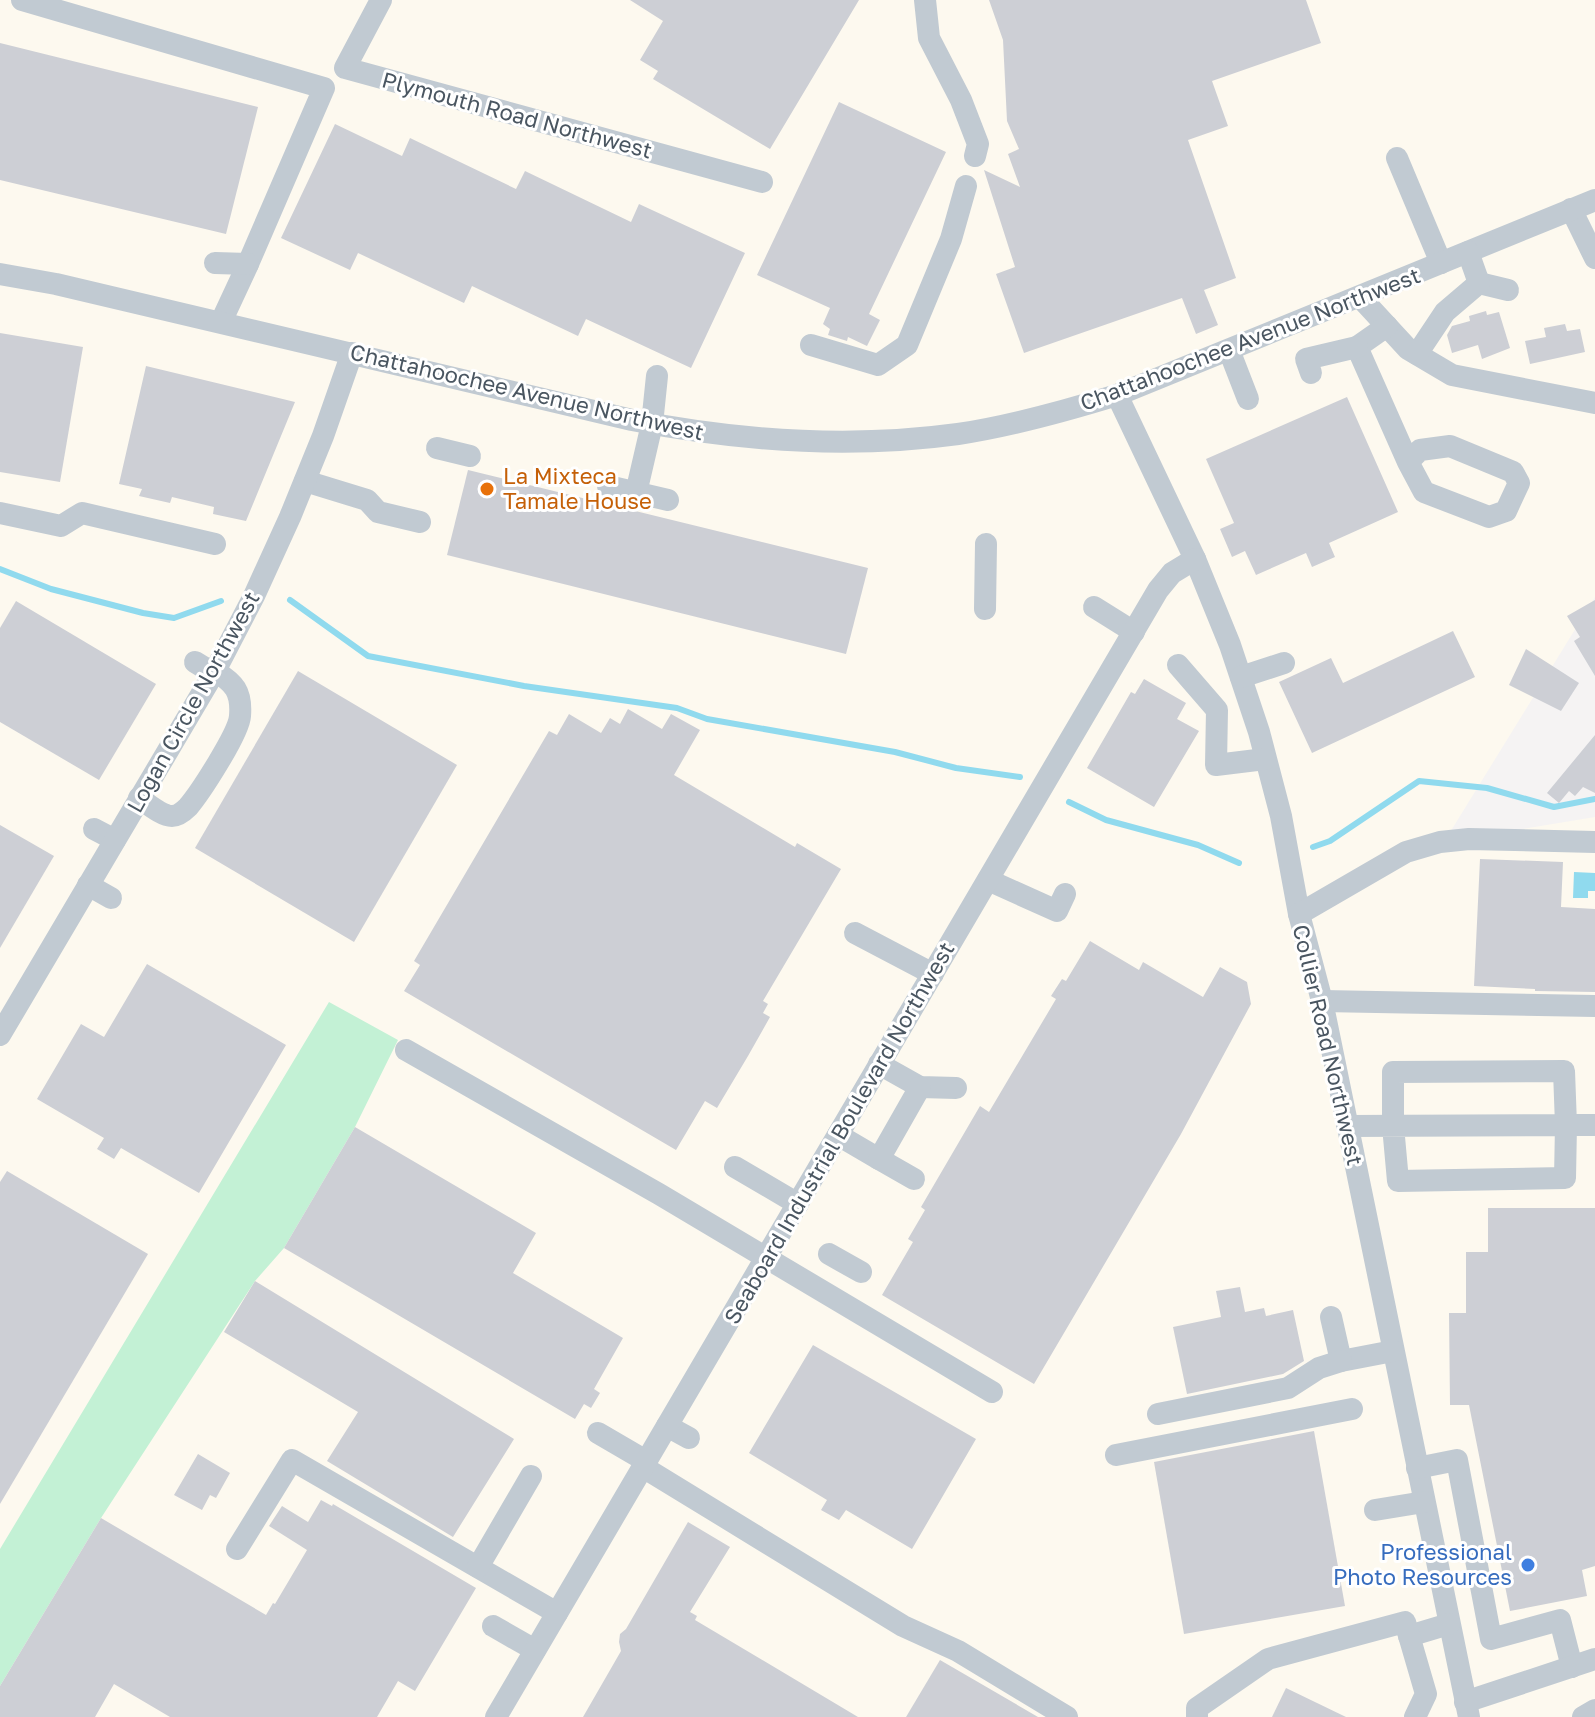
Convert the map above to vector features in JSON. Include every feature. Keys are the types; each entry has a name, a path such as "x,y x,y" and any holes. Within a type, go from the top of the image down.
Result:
{"street":[{"path":"22,0 324,88"},
{"path":"221,322 324,88 345,68 381,0"},
{"path":"925,0 929,38 961,100 978,144 975,156"},
{"name":"Plymouth Road Northwest","path":"345,68 762,182"},
{"path":"1397,158 1441,263"},
{"path":"811,345 878,365 907,345 951,239 966,186"},
{"name":"Chattahoochee Avenue Northwest","path":"0,274 56,284 694,432 798,442 901,440 1007,425 1117,395 1595,200"},
{"path":"1571,209 1595,258"},
{"path":"1468,252 1479,283"},
{"path":"215,263 248,264"},
{"path":"1479,283 1508,290"},
{"path":"1417,354 1445,312 1479,283"},
{"path":"1360,297 1408,349 1452,375 1595,403"},
{"path":"1311,373 1306,359 1357,347 1387,326"},
{"path":"1357,347 1408,462 1424,492 1489,517 1506,511 1519,483 1513,472 1450,446 1420,450 1408,462"},
{"path":"1229,350 1248,399"},
{"name":"Logan Circle Northwest","path":"0,1035 139,798 208,669 258,587 305,481 352,353"},
{"path":"636,493 652,424 657,376"},
{"name":"Collier Road Northwest","path":"1117,395 1195,559 1230,645 1281,816 1299,914 1322,1001 1449,1624 1464,1712"},
{"path":"437,448 470,456"},
{"path":"305,481 367,500 378,512 420,522"},
{"path":"608,486 668,500"},
{"path":"0,513 61,526 82,513 215,544"},
{"path":"985,609 986,544"},
{"name":"Seaboard Industrial Boulevard Northwest","path":"496,1717 1158,590 1172,573 1195,559"},
{"path":"1094,607 1134,632"},
{"path":"1241,677 1284,663"},
{"path":"1178,665 1217,710 1216,765 1265,759"},
{"path":"139,798 167,815 173,816 186,809 238,726 240,702 232,682 208,669"},
{"path":"94,829 115,840"},
{"path":"1299,914 1406,852 1440,842 1469,839 1595,842"},
{"path":"988,880 1057,911 1065,894"},
{"path":"88,885 111,898"},
{"path":"855,933 933,974"},
{"path":"1322,1001 1595,1006"},
{"path":"406,1050 659,1194 992,1392"},
{"path":"879,1064 920,1087 956,1088"},
{"path":"1564,1071 1566,1125 1565,1178 1398,1181 1393,1126 1393,1072 1564,1071"},
{"path":"879,1159 920,1087"},
{"path":"1347,1126 1595,1125"},
{"path":"838,1135 914,1179"},
{"path":"735,1167 798,1204"},
{"path":"829,1254 861,1272"},
{"path":"1331,1317 1341,1361"},
{"path":"1158,1414 1288,1388 1319,1368 1393,1351"},
{"path":"1116,1455 1352,1409"},
{"path":"667,1426 689,1438"},
{"path":"598,1433 903,1626 958,1651 1067,1717"},
{"path":"237,1549 292,1460 557,1613"},
{"path":"1417,1468 1457,1460 1491,1639 1560,1620 1572,1667"},
{"path":"478,1567 531,1476"},
{"path":"1375,1510 1424,1502"},
{"path":"1429,1526 1468,1518"},
{"path":"1443,1595 1481,1588"},
{"path":"1197,1717 1197,1708 1268,1659 1405,1622 1426,1694 1415,1717"},
{"path":"1409,1636 1449,1624"},
{"path":"493,1626 535,1650"},
{"path":"1464,1712 1595,1659"},
{"path":"1583,1717 1595,1710"}],"shaded area":[{"path":"0,0 1595,0 1595,597 1444,842 1595,817 1595,1717 0,1717"}],"green space":[{"path":"329,1002 398,1040 355,1127 284,1248 255,1281 101,1518 0,1686 0,1549"}],"water":[{"path":"1574,872 1595,873 1595,891 1588,891 1588,898 1573,898"}],"building":[{"path":"630,0 859,0 770,149 653,79 658,71 640,60 663,21"},
{"path":"989,0 1306,0 1321,43 1212,81 1228,126 1188,140 1236,278 1204,290 1218,325 1196,334 1182,298 1024,353 996,274 1015,267 984,170 1020,187 1008,154 1019,149 1007,121 1003,40"},
{"path":"0,43 258,107 226,234 0,180"},
{"path":"839,102 946,152 869,314 880,320 867,346 848,337 847,341 828,335 830,329 823,324 830,308 757,275"},
{"path":"335,124 402,156 410,138 516,189 525,171 631,222 639,204 745,253 691,368 586,319 578,336 472,286 464,303 358,253 350,270 281,238"},
{"path":"1486,311 1487,315 1499,312 1510,348 1482,359 1478,345 1452,353 1447,335 1452,326 1470,321 1469,316"},
{"path":"1565,324 1567,331 1580,329 1585,352 1530,364 1525,341 1546,337 1544,328"},
{"path":"0,333 83,347 60,482 0,472"},
{"path":"146,366 295,402 246,521 213,514 214,507 172,497 170,503 139,496 142,489 119,484"},
{"path":"1347,397 1398,512 1329,543 1335,557 1312,567 1306,553 1256,575 1245,551 1232,557 1220,529 1234,523 1206,459"},
{"path":"468,470 868,568 846,654 447,555"},
{"path":"1595,600 1595,676 1574,641 1580,637 1567,616"},
{"path":"16,601 156,684 99,780 0,722 0,628"},
{"path":"1453,631 1475,677 1312,753 1279,682 1331,658 1343,683"},
{"path":"1526,649 1579,683 1561,711 1509,685"},
{"path":"298,671 457,765 354,942 195,848"},
{"path":"1144,679 1186,703 1177,719 1199,731 1154,807 1087,768 1131,692 1135,694"},
{"path":"628,709 662,729 671,714 700,730 674,775 795,847 797,843 841,869 763,1001 768,1004 763,1013 770,1017 748,1056 717,1108 705,1101 676,1150 404,991 420,965 414,961 549,731 557,735 569,714 601,733 610,718 620,724"},
{"path":"1595,735 1595,793 1583,787 1575,796 1569,791 1559,803 1547,793"},
{"path":"0,825 54,856 0,948"},
{"path":"1480,859 1563,862 1561,907 1595,909 1595,992 1474,986"},
{"path":"1090,941 1139,970 1143,962 1203,997 1220,967 1247,982 1251,1004 1181,1134 1034,1384 882,1295 913,1242 908,1239 925,1210 921,1207 980,1106 989,1112 1056,999 1051,996 1062,979 1066,981"},
{"path":"147,964 286,1045 199,1193 121,1148 114,1159 97,1149 104,1138 37,1099 81,1024 104,1037"},
{"path":"355,1127 536,1233 513,1273 623,1338 594,1389 600,1393 591,1408 584,1404 575,1419 284,1248"},
{"path":"7,1171 148,1254 0,1504 0,1182"},
{"path":"1488,1208 1595,1208 1595,1566 1582,1570 1587,1596 1510,1611 1469,1405 1450,1405 1449,1313 1466,1313 1466,1252 1488,1252"},
{"path":"255,1281 514,1439 453,1537 327,1461 358,1412 224,1332"},
{"path":"1240,1287 1245,1312 1264,1308 1266,1316 1293,1310 1304,1361 1283,1374 1187,1394 1173,1327 1221,1317 1216,1291"},
{"path":"813,1345 976,1439 912,1549 846,1510 839,1520 821,1510 827,1500 749,1453"},
{"path":"1314,1431 1345,1606 1184,1634 1154,1462"},
{"path":"198,1454 230,1473 216,1498 210,1495 202,1510 174,1495"},
{"path":"321,1500 333,1504 476,1588 415,1691 398,1681 377,1717 170,1717 114,1684 95,1717 0,1717 0,1686 101,1518 266,1615 307,1550 269,1526 282,1506 308,1522"},
{"path":"688,1522 730,1547 690,1612 697,1616 695,1620 858,1717 583,1717 621,1651 620,1634 626,1629"},
{"path":"940,1660 1038,1717 906,1717"},
{"path":"1286,1688 1346,1717 1272,1717"}],"waterway":[{"path":"0,569 51,589 174,618 221,601"},
{"path":"290,600 368,656 524,686 677,708 707,719 895,752 956,768 1020,777"},
{"path":"1313,847 1330,841 1419,781 1487,788 1554,807 1595,799"},
{"path":"1069,802 1106,820 1198,845 1239,863"}],"place":[{"name":"La Mixteca Tamale House","path":"487,489"},
{"name":"Professional Photo Resources","path":"1528,1565"}]}
